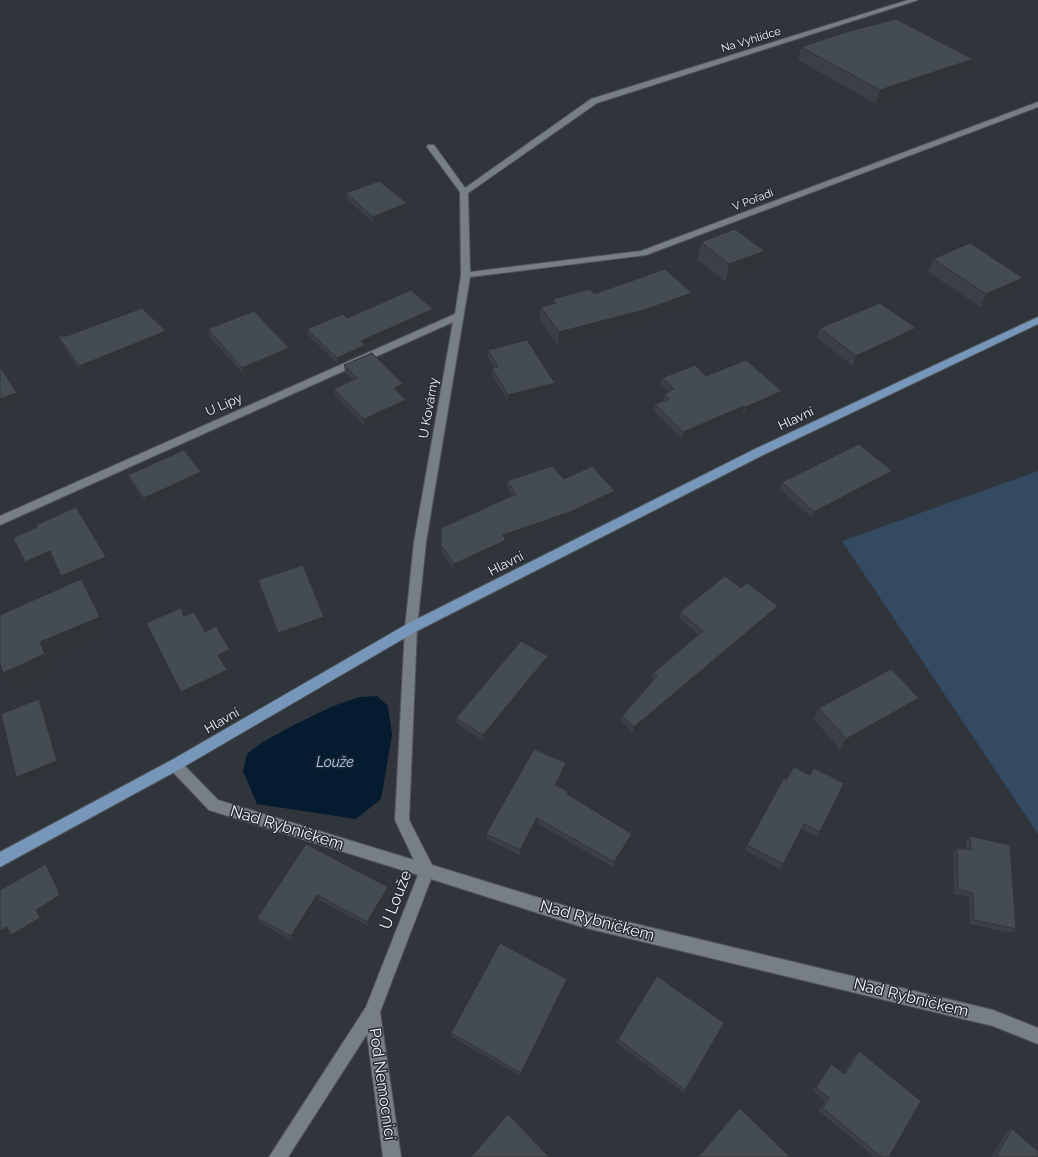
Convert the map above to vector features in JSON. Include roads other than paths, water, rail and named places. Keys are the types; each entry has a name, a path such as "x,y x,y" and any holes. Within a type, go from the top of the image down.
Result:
{"main road":[{"name":"Hlavní","path":"0,860 175,765 411,628 759,452 1038,320"}],"street":[{"name":"Na Vyhlídce","path":"464,192 594,101 916,0"},
{"name":"V Pořadí","path":"466,275 643,253 1038,104"},
{"path":"431,147 464,192"},
{"name":"U Kovárny","path":"411,628 420,542 466,275 464,192"},
{"name":"U Lípy","path":"0,521 460,315"},
{"name":"U Louže","path":"278,1157 372,1012 427,871 402,820 411,628"},
{"name":"Nad Rybníčkem","path":"175,765 214,805 582,919 993,1018 1038,1036"},
{"name":"Pod Nemocnicí","path":"372,1012 392,1157"}],"water":[{"name":"Louže","path":"377,696 388,706 392,735 381,799 356,819 257,804 243,771 247,754 261,743 333,706 360,697"}]}
